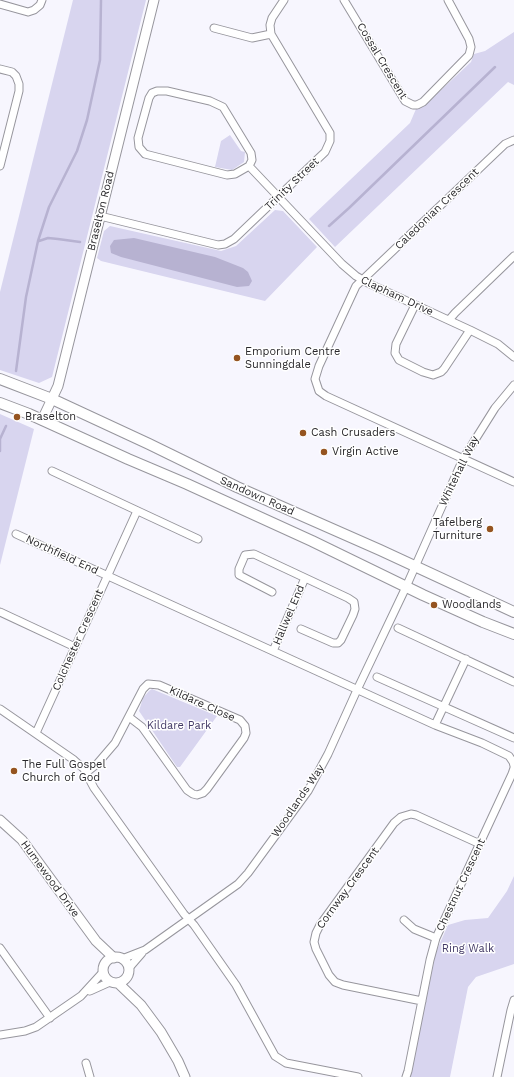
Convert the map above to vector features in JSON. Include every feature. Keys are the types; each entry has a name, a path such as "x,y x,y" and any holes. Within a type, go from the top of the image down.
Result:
{"main road":[{"name":"Sandown Road","path":"0,379 52,399 237,487 514,612"},
{"name":"Sandown Road","path":"0,403 42,420 240,508 406,587 483,622 514,634"}],"street":[{"path":"0,4 28,12 34,10 40,5 42,0"},
{"name":"Braselton Road","path":"42,420 58,386 154,0"},
{"path":"214,28 252,38 271,34 270,25 272,18 284,0"},
{"name":"Cossal Crescent","path":"344,0 405,101 410,105 417,105 423,102 460,66 471,51 469,39 448,0"},
{"name":"Trinity Street","path":"100,216 222,245 232,241 325,152 329,145 330,137 328,130 271,34"},
{"path":"0,69 12,72 16,76 19,84 19,91 3,142 0,166"},
{"path":"157,91 167,91 210,101 223,107 251,153 252,160 249,166 236,174 227,176 145,154 139,147 138,138 149,98 157,91"},
{"name":"Caledonian Crescent","path":"463,459 326,396 319,391 316,386 315,379 319,366 356,286 505,144 514,140"},
{"name":"Clapham Drive","path":"249,166 342,264 362,280 498,344 514,357"},
{"path":"449,320 514,256"},
{"path":"415,305 396,344 394,353 398,360 424,372 432,375 441,372 470,330"},
{"name":"Whitehall Way","path":"406,587 463,459 495,408 514,385"},
{"path":"463,459 514,482"},
{"path":"52,471 198,539"},
{"path":"108,576 137,511"},
{"name":"Northfield End","path":"16,534 108,576"},
{"path":"272,592 239,575 239,569 245,555 254,554 352,600 355,605 355,609 341,640 338,642 333,643 301,629"},
{"name":"Colchester Crescent","path":"36,733 108,576 357,690"},
{"name":"Hallwel End","path":"273,651 305,578"},
{"name":"Woodlands Way","path":"128,973 145,950 234,887 248,873 315,780 406,587"},
{"path":"0,612 75,647"},
{"path":"398,628 514,682"},
{"path":"435,726 466,659"},
{"path":"376,677 514,738"},
{"name":"Kildare Close","path":"87,772 97,764 112,746 129,717 143,688 148,684 155,683 240,720 245,726 246,733 244,738 207,789 203,793 197,795 186,790 142,727 129,717"},
{"name":"Chestnut Crescent","path":"357,690 435,726 482,743 505,754 511,759 514,767 436,938 430,960 406,1077"},
{"path":"0,709 74,760 87,772 94,788 236,985 274,1056 286,1063 358,1077"},
{"name":"Cornway Crescent","path":"422,1001 343,985 335,982 329,975 316,950 314,942 316,933 320,925 394,823 402,817 411,814 416,815 480,844"},
{"name":"Humewood Drive","path":"0,820 22,840 33,853 96,941 118,958"},
{"path":"404,920 414,929 436,938"},
{"name":"Humewood Drive","path":"96,941 104,968"},
{"path":"0,948 50,1018"},
{"name":"Woodlands Way","path":"118,958 145,950"},
{"path":"0,1035 31,1029 50,1018 81,996 92,986 109,960 118,958 127,964 128,973 141,1005 170,1046 185,1077"},
{"path":"104,968 106,978 114,982 141,1005"},
{"path":"81,996 114,982 123,981 128,973"},
{"path":"497,1077 514,1000"},
{"path":"86,1063 90,1077"}],"green space":[{"path":"73,0 146,0 52,377 39,383 0,370 0,292"},
{"path":"514,32 514,85 508,82 335,247 309,219 410,123 416,109 424,106 471,62 474,54 485,51"},
{"path":"230,135 241,151 245,152 244,162 232,170 215,167 221,141"},
{"path":"275,210 283,211 317,247 265,301 101,261 97,258 104,231 110,226 221,251 236,246"},
{"path":"0,414 34,429 0,565"},
{"name":"Kildare Park","path":"152,689 217,716 180,767 177,767 139,711 143,698"},
{"name":"Ring Walk","path":"514,876 514,964 476,977 468,987 450,1077 410,1077 436,952 448,925 465,920 488,918 507,891"}],"shaded area":[{"path":"134,238 215,257 243,268 248,272 252,281 249,286 237,287 121,257 111,253 110,246 114,240"}],"waterway":[{"path":"16,371 26,297 38,241 49,207 77,151 87,120 100,60 101,0"},
{"path":"329,226 495,67"},
{"path":"39,241 48,238 80,242"},
{"path":"0,451 0,439 6,426"}],"place":[{"name":"Emporium Centre Sunningdale","path":"237,358"},
{"name":"Braselton","path":"17,417"},
{"name":"Cash Crusaders","path":"303,433"},
{"name":"Virgin Active","path":"324,452"},
{"name":"Tafelberg Turniture","path":"490,529"},
{"name":"Woodlands","path":"434,605"},
{"name":"The Full Gospel Church of God","path":"14,771"}]}
